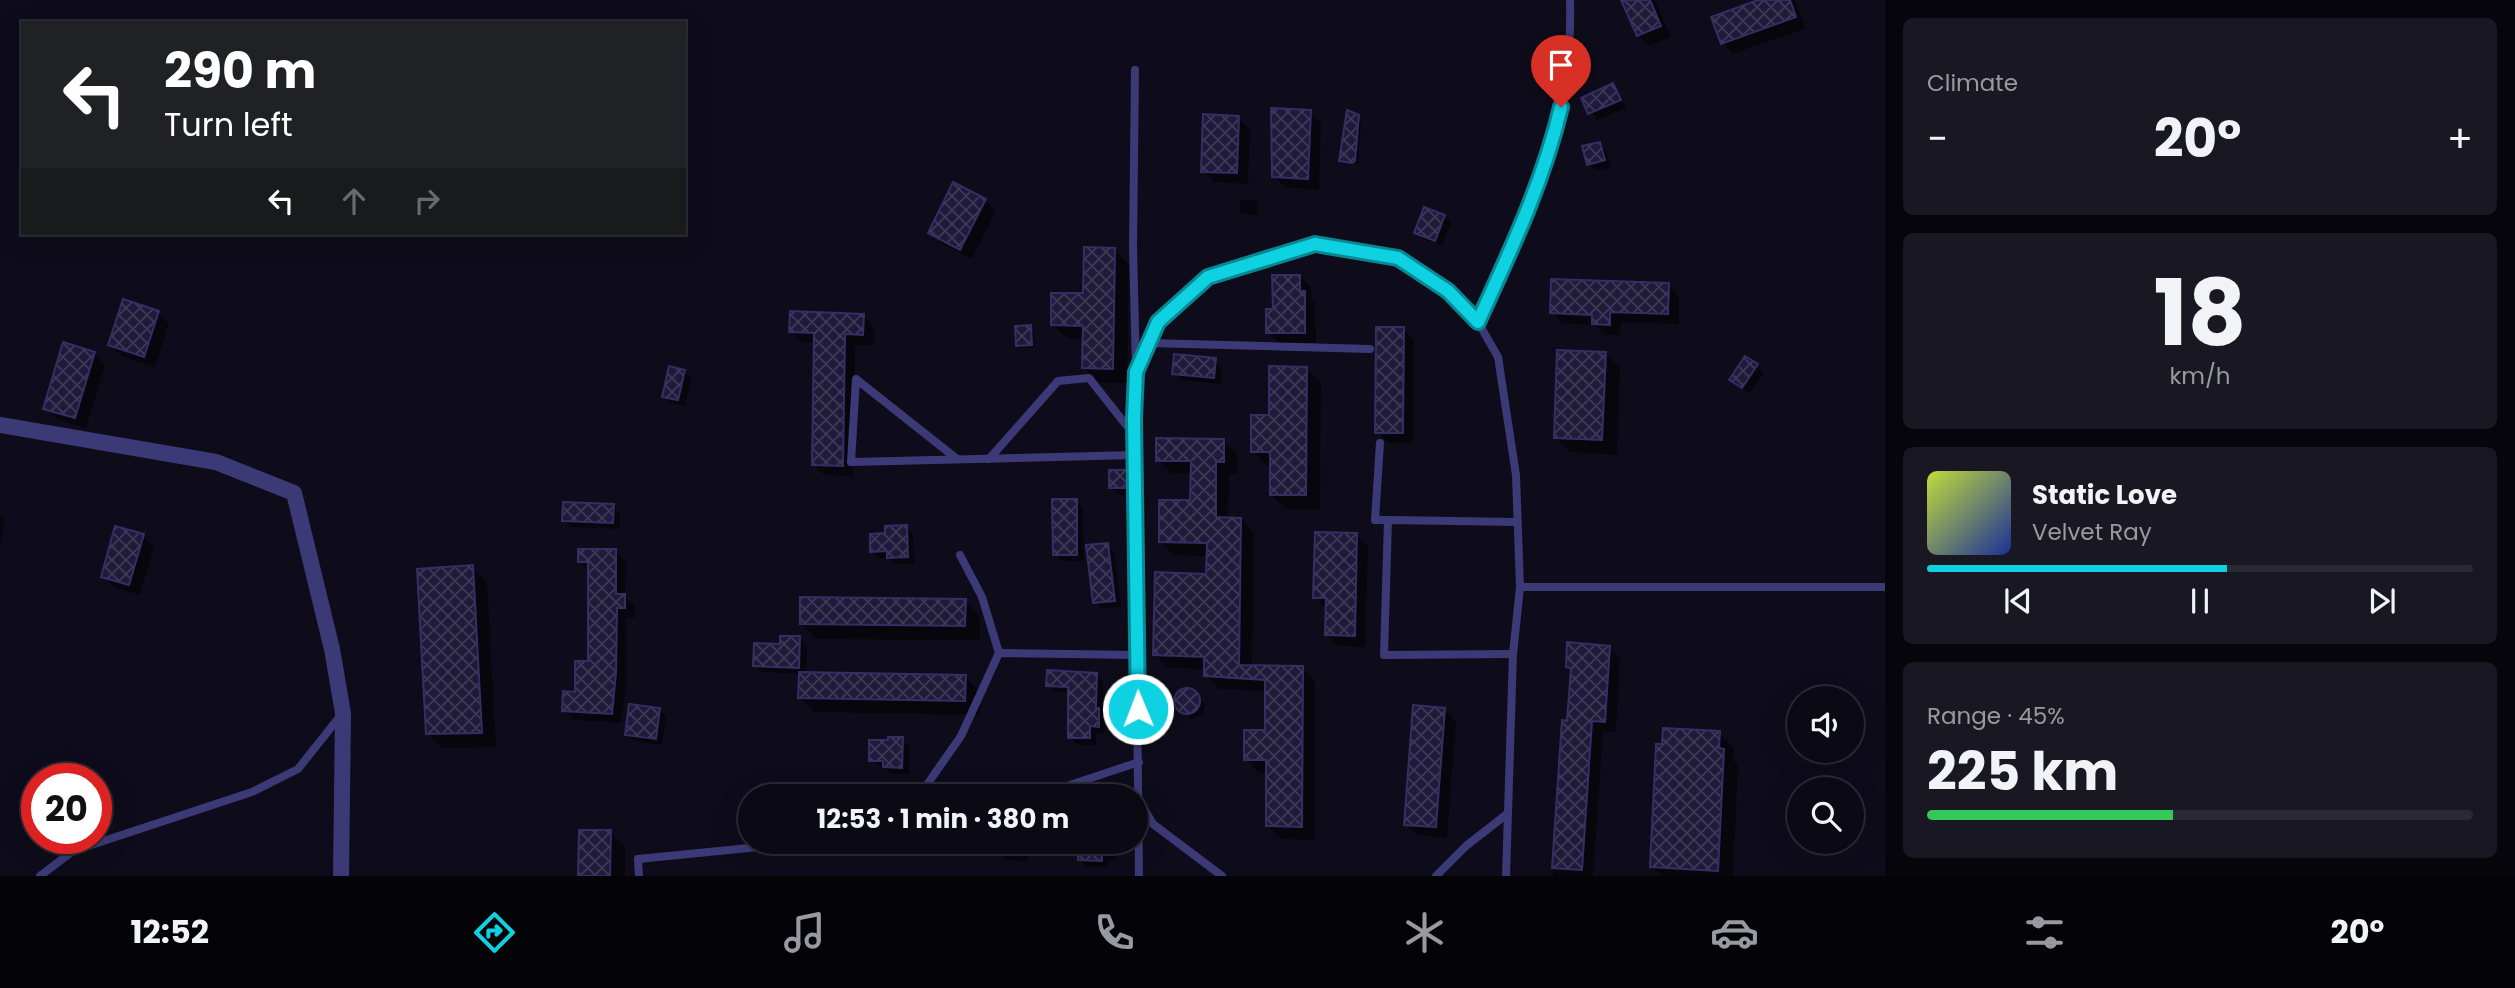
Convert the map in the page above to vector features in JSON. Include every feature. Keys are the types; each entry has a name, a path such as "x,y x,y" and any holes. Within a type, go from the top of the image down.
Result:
{"street":[{"path":"0,425 216,462 294,493 332,649 343,713 341,876"}],"lane":[{"path":"1478,322 1523,223 1551,149 1566,87 1570,0"},
{"path":"1135,70 1134,435 1139,784"},
{"path":"1136,372 1158,322 1208,277 1315,244 1398,258 1448,291 1478,322 1498,357 1516,475 1520,587 1513,654 1506,876"},
{"path":"1149,343 1370,349"},
{"path":"989,458 1058,381 1089,377 1134,435"},
{"path":"957,459 856,379 851,462 1135,455"},
{"path":"1380,443 1375,520 1517,522"},
{"path":"1388,520 1384,655 1513,654"},
{"path":"927,784 961,736 999,653 982,597 960,555"},
{"path":"1520,587 1885,587"},
{"path":"999,653 1137,655"},
{"path":"40,876 73,851 252,792 298,769 343,713"},
{"path":"1073,784 1139,762"},
{"path":"1436,876 1466,846 1507,814"},
{"path":"1148,815 1153,824 1222,876"},
{"path":"639,876 638,859 738,849"},
{"path":"1139,854 1139,876"}],"building":[{"path":"1621,0 1650,0 1661,26 1637,36"},
{"path":"1758,0 1790,0 1796,17 1721,44 1711,17"},
{"path":"1613,83 1621,100 1588,114 1581,98"},
{"path":"1271,108 1311,110 1308,179 1272,177"},
{"path":"1347,110 1359,115 1355,161 1352,163 1339,161"},
{"path":"1203,114 1239,116 1237,173 1201,172"},
{"path":"1600,142 1605,160 1587,165 1582,146"},
{"path":"953,182 986,199 960,250 928,233"},
{"path":"1424,207 1445,215 1435,241 1414,233"},
{"path":"1084,247 1115,248 1113,369 1082,368 1083,326 1051,325 1051,293 1083,293"},
{"path":"1272,275 1300,275 1300,291 1305,291 1305,333 1266,333 1266,309 1273,309"},
{"path":"1551,279 1669,283 1668,314 1610,312 1610,325 1592,324 1592,315 1550,313"},
{"path":"123,299 159,311 144,357 108,345"},
{"path":"790,311 864,314 863,335 845,334 843,466 812,465 814,333 789,332"},
{"path":"1031,325 1032,345 1016,346 1015,326"},
{"path":"1376,327 1404,327 1403,433 1375,433"},
{"path":"63,342 95,352 75,418 43,409"},
{"path":"1557,350 1606,352 1602,440 1554,438"},
{"path":"1174,354 1216,358 1214,378 1172,374"},
{"path":"1745,356 1758,364 1742,388 1729,380"},
{"path":"669,366 685,370 678,400 662,397"},
{"path":"1269,366 1307,367 1306,495 1270,495 1270,452 1251,452 1251,415 1269,415"},
{"path":"1156,438 1224,439 1224,462 1216,462 1216,517 1241,518 1239,665 1303,666 1302,827 1266,826 1266,760 1244,760 1244,730 1265,730 1265,680 1204,676 1204,657 1153,655 1155,572 1206,574 1207,543 1159,542 1159,500 1190,500 1191,461 1156,461"},
{"path":"1109,470 1128,470 1128,488 1109,488"},
{"path":"1052,499 1077,499 1077,555 1053,555"},
{"path":"563,502 614,504 613,523 562,521"},
{"path":"907,525 908,557 887,558 887,551 870,552 870,534 885,533 885,526"},
{"path":"115,526 144,534 129,585 101,577"},
{"path":"1315,532 1357,533 1355,636 1325,635 1326,598 1313,598"},
{"path":"1108,543 1115,601 1093,603 1086,545"},
{"path":"578,549 616,549 616,594 625,594 625,608 617,608 612,714 562,711 563,691 575,692 575,661 588,661 588,562 578,562"},
{"path":"473,565 482,733 426,734 417,569"},
{"path":"800,597 966,599 965,626 800,624"},
{"path":"780,636 800,636 799,668 753,666 754,643 780,644"},
{"path":"1567,642 1610,646 1605,722 1592,721 1582,870 1552,868 1562,720 1567,721 1571,668 1566,667"},
{"path":"1047,670 1097,673 1096,708 1099,708 1099,727 1090,726 1090,738 1068,738 1068,687 1046,686"},
{"path":"799,672 966,675 965,701 798,698"},
{"path":"1187,688 1196,692 1200,701 1196,710 1187,714 1178,710 1174,701 1178,692"},
{"path":"629,704 660,708 656,739 625,735"},
{"path":"1413,705 1445,708 1436,827 1404,825"},
{"path":"1663,728 1720,731 1719,748 1724,749 1718,871 1650,867 1656,744 1662,744"},
{"path":"888,737 903,737 902,768 883,767 883,761 869,761 869,740 888,740"},
{"path":"579,830 611,830 610,876 578,876"},
{"path":"1078,854 1102,854 1102,861 1078,860"}],"route":[{"path":"1138,709 1134,419 1136,372 1158,322 1208,277 1315,244 1398,258 1448,291 1478,322 1523,223 1551,149 1561,107"}]}
